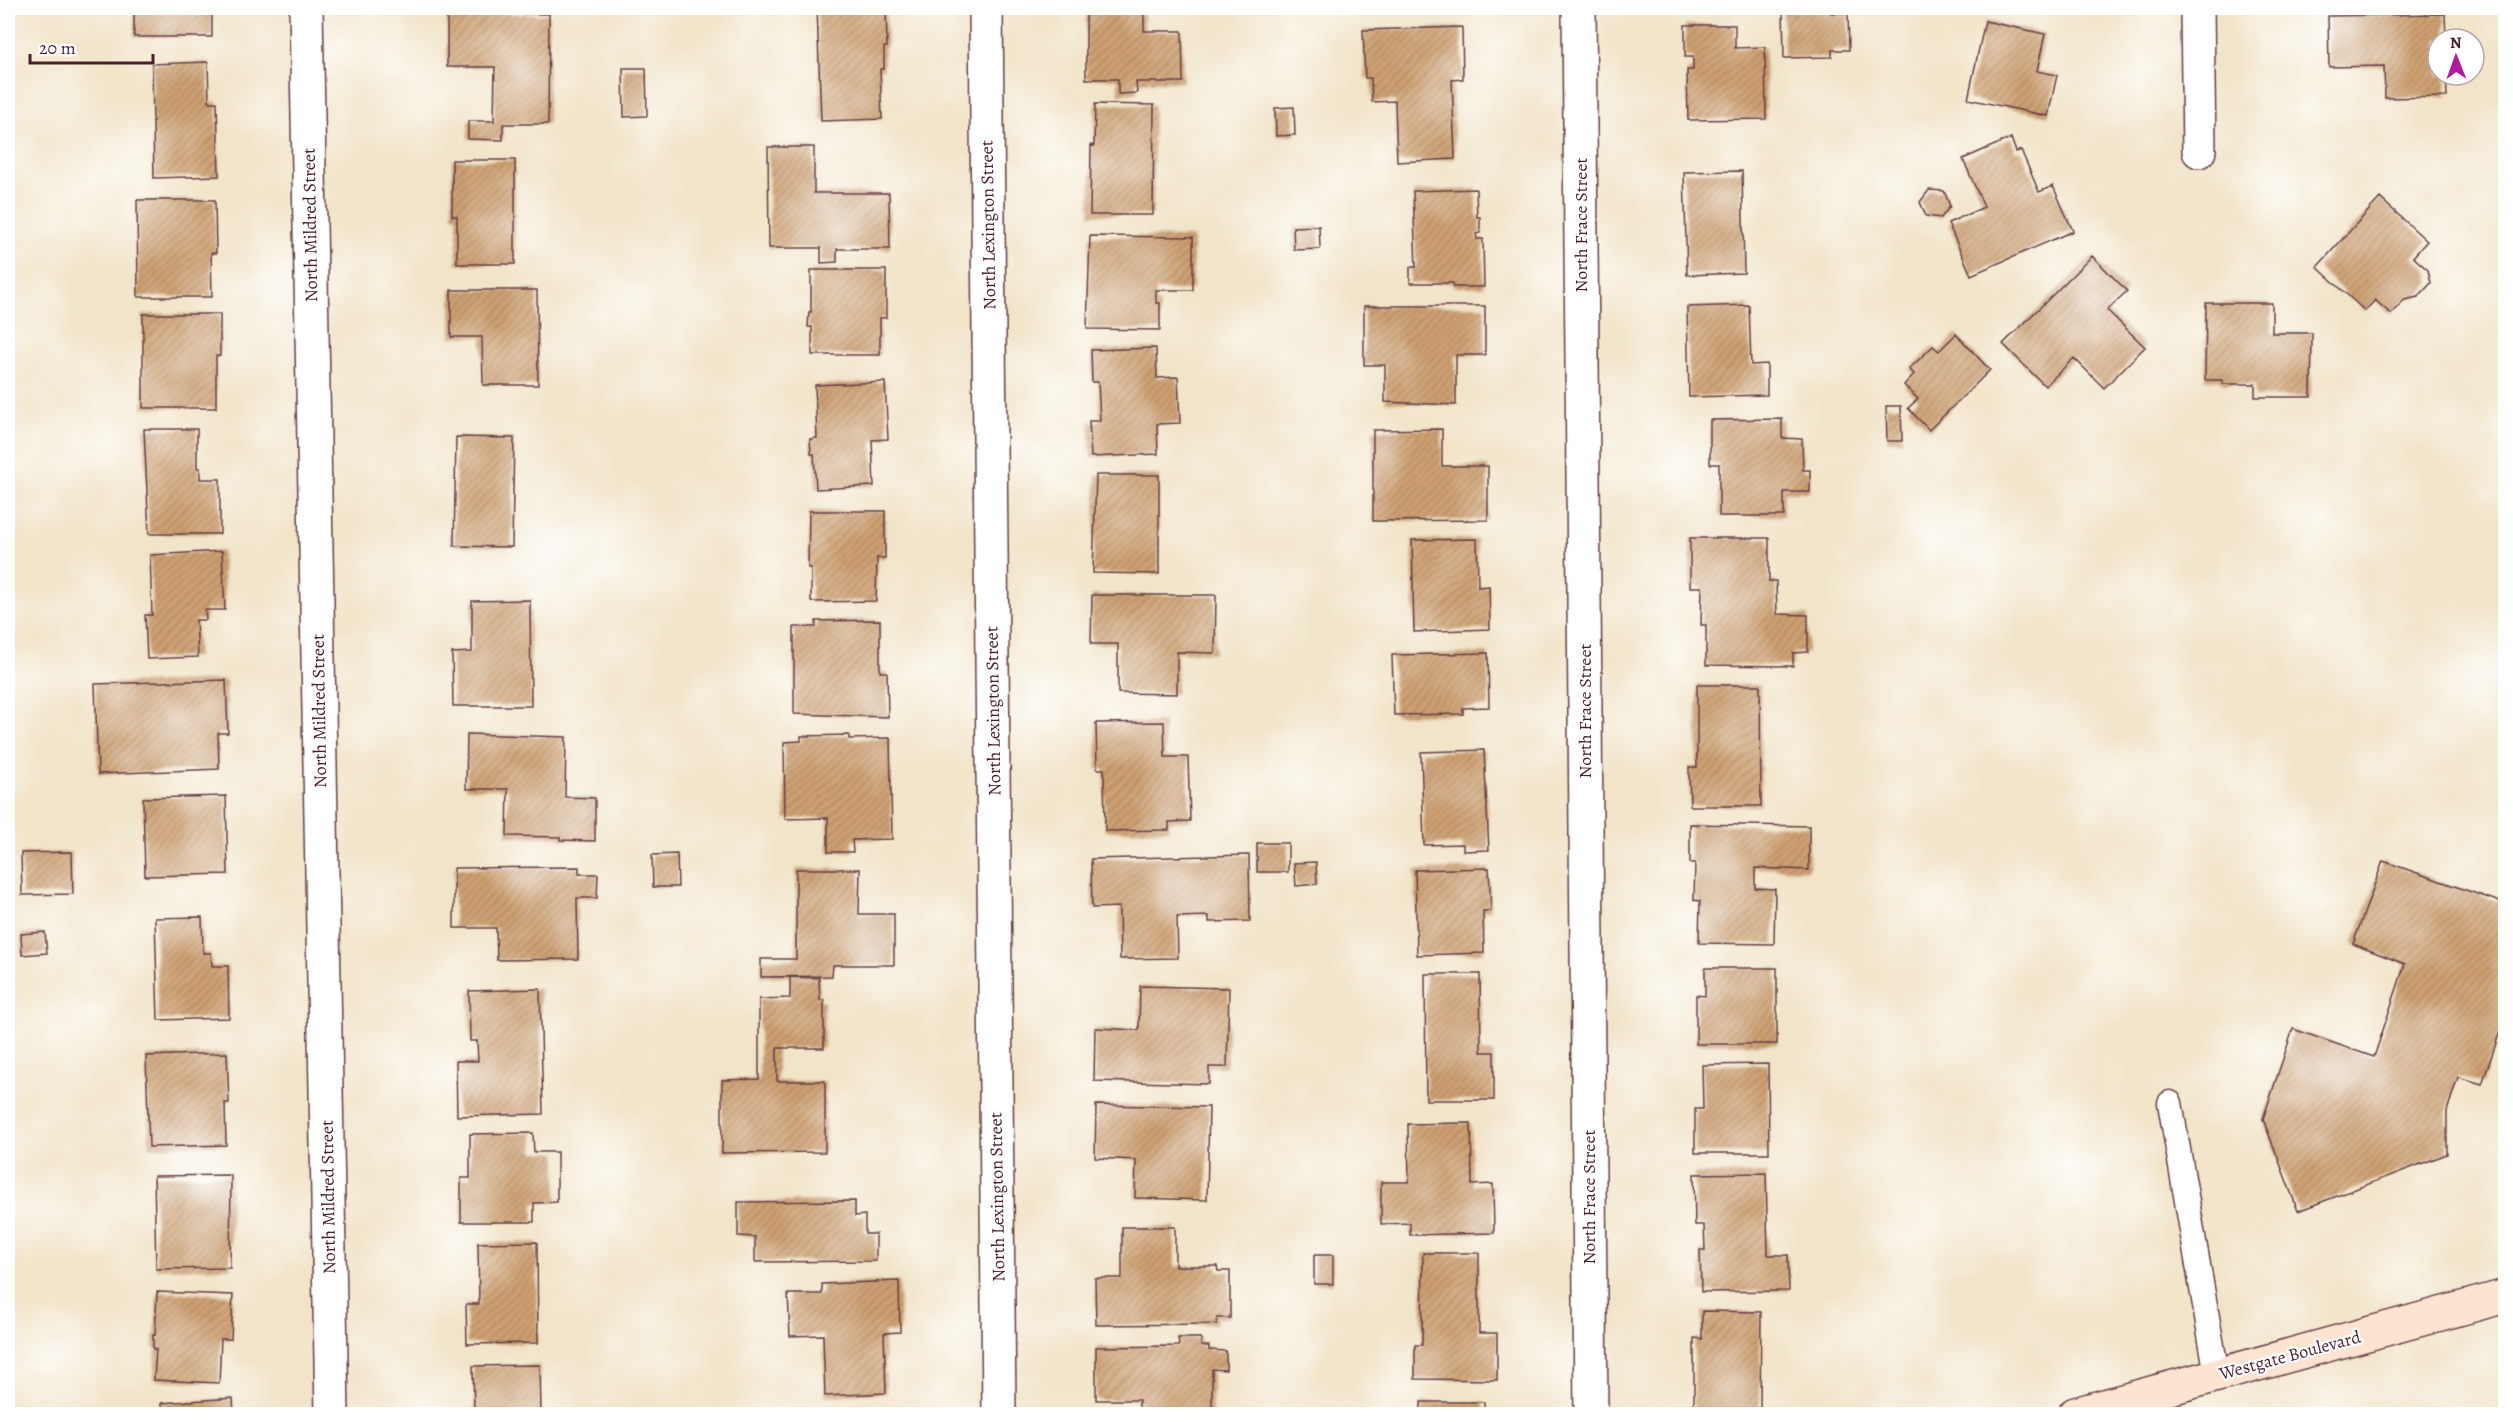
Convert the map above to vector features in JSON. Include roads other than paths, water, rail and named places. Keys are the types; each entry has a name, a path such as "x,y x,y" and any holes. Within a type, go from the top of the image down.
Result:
{"street":[{"name":"North Mildred Street","path":"306,8 332,1414"},
{"name":"North Lexington Street","path":"986,8 999,1414"},
{"name":"North Frace Street","path":"1580,8 1591,1414"},
{"path":"2197,8 2199,150"},
{"name":"Westgate Boulevard","path":"2074,1414 2505,1296"}],"lane":[{"path":"2170,1103 2217,1375"}]}
